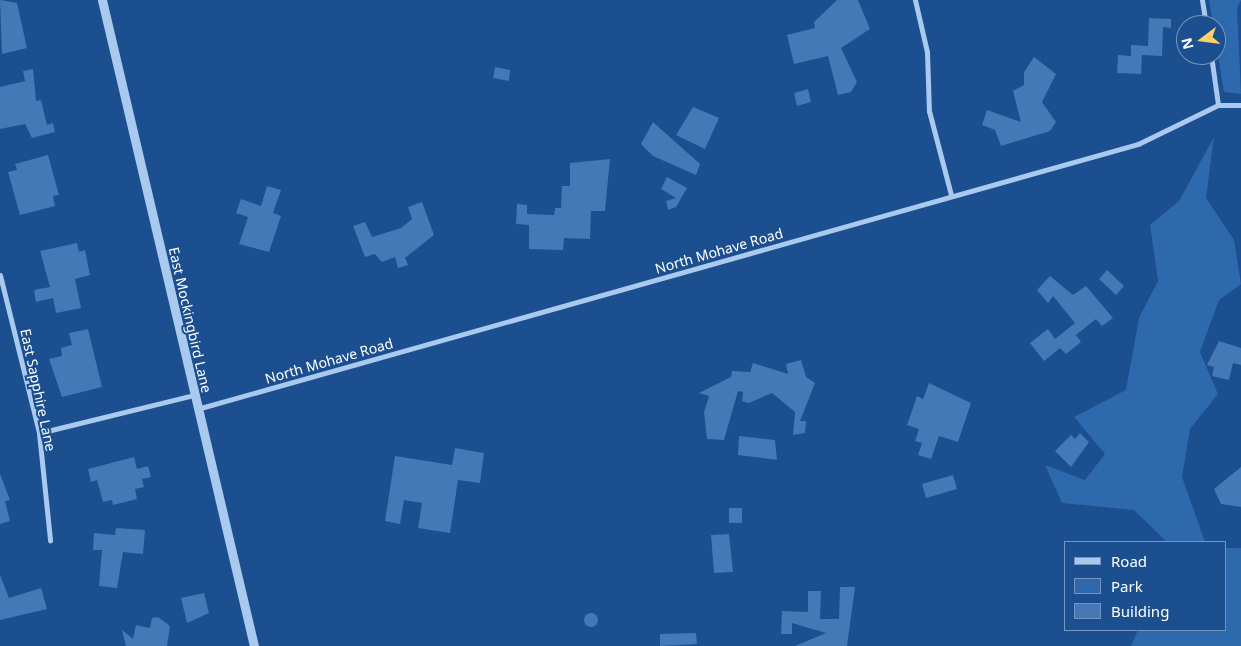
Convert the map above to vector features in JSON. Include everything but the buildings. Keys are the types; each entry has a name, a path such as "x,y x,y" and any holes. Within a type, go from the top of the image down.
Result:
{"street":[{"name":"East Mockingbird Lane","path":"102,0 254,646"},
{"path":"915,0 928,52 929,111 951,195"},
{"path":"1202,0 1204,15"},
{"path":"1212,65 1218,105"},
{"name":"North Mohave Road","path":"197,410 951,195 1138,144 1218,105 1241,106"},
{"name":"East Sapphire Lane","path":"0,275 39,433 50,540"},
{"path":"39,433 194,394"}],"green space":[{"path":"1209,0 1241,0 1237,8 1241,94 1224,92 1220,65 1226,65 1226,15 1211,15"},
{"path":"1214,137 1206,198 1234,240 1241,284 1219,300 1200,352 1218,394 1190,429 1182,477 1205,541 1166,541 1134,510 1062,503 1045,465 1085,480 1105,454 1074,417 1126,390 1139,318 1158,281 1150,225 1179,201"},
{"path":"1226,548 1241,548 1241,646 1131,646 1138,631 1226,631"}]}
